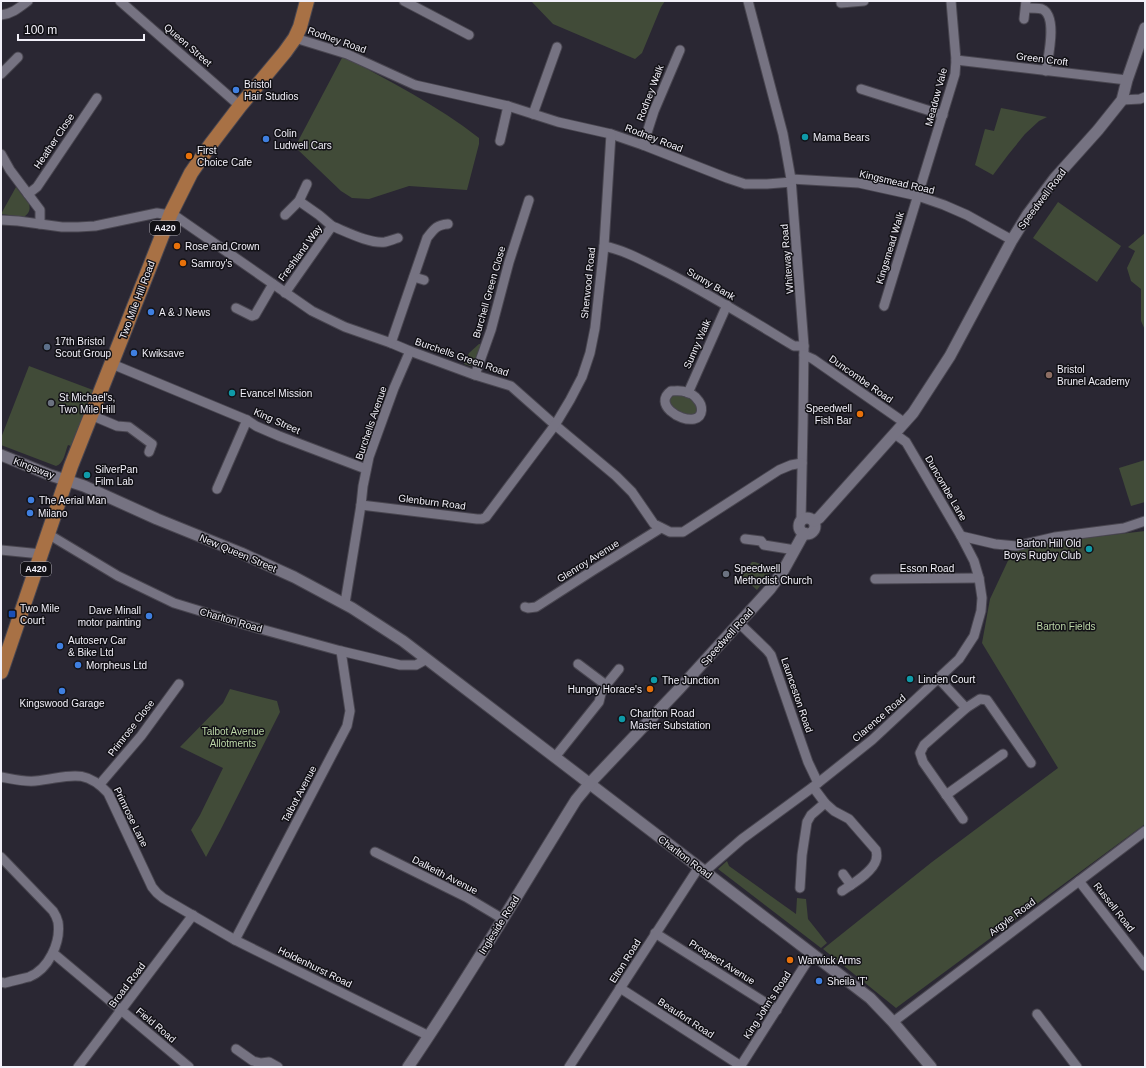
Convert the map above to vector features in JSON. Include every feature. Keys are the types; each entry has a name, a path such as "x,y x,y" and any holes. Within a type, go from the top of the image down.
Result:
{"main road":[{"name":"Two Mile Hill Road","path":"1,672 66,480 170,214 191,173 211,144 295,38 300,27 307,1"}],"street":[{"path":"1,15 6,15 28,1"},
{"name":"Queen Street","path":"120,1 240,106"},
{"path":"404,1 469,35"},
{"name":"Whiteway Road","path":"748,1 783,134 792,180 804,351 801,520"},
{"path":"841,3 864,1"},
{"name":"Meadow Vale","path":"918,196 955,74 956,60 951,1"},
{"path":"1024,19 1026,4 1041,9 1048,14 1051,31 1046,71"},
{"name":"Speedwell Road","path":"855,478 890,447 904,430 913,413 950,356 1012,240 1028,214 1047,188 1122,100 1127,80 1145,28"},
{"name":"Rodney Road","path":"295,38 354,57 415,85 508,106 558,122 611,134 745,184 767,184 792,180"},
{"path":"533,114 557,47"},
{"name":"Rodney Walk","path":"643,145 654,111 680,50"},
{"path":"1,74 18,57"},
{"name":"Green Croft","path":"956,60 1127,80"},
{"path":"862,89 943,115"},
{"path":"1122,100 1140,99 1145,97"},
{"name":"Heather Close","path":"28,194 37,187 97,98"},
{"path":"500,141 508,106"},
{"name":"Sherwood Road","path":"555,425 582,377 590,353 595,328 604,246 611,134"},
{"path":"1,154 10,170 40,210 40,224"},
{"name":"Kingsmead Road","path":"792,180 859,183 918,196 967,215 1012,240"},
{"path":"285,214 299,201 307,184"},
{"name":"Kingsmead Walk","path":"884,306 918,196"},
{"name":"Burchell Green Close","path":"475,375 491,330 509,262 529,200"},
{"name":"Freshland Way","path":"299,201 332,226 359,237 373,241 385,242 398,238"},
{"path":"1,220 62,227 78,227 95,226 157,213 170,214"},
{"name":"Burchells Green Road","path":"170,214 312,311 345,327 475,375 511,386 616,476 632,492 654,524 661,528"},
{"path":"391,343 427,238 434,229 441,225 448,224"},
{"name":"Freshland Way","path":"285,293 332,226"},
{"name":"Burchell Green Close","path":"517,239 526,242"},
{"name":"Sunny Bank","path":"604,246 614,248 636,257 678,278 727,305 804,351"},
{"path":"414,277 424,280"},
{"path":"236,308 252,316 255,315 273,284"},
{"name":"Sunny Walk","path":"688,392 727,305"},
{"name":"Burchells Avenue","path":"361,504 369,457 410,351"},
{"name":"Duncombe Road","path":"804,351 813,359 905,423"},
{"name":"King Street","path":"112,364 247,420 262,429 366,470"},
{"name":"Speedwell Road","path":"590,783 740,624 770,589 783,571 804,533 807,534 813,531 815,525 814,522 913,413"},
{"path":"91,415 116,426 129,427 152,444 149,452"},
{"path":"217,489 247,420"},
{"name":"Glenburn Road","path":"361,504 482,519 486,517 555,425"},
{"name":"Duncombe Lane","path":"899,437 906,442 961,536 995,544 1016,546 1055,537 1124,528 1145,521"},
{"name":"Kingsway","path":"1,455 66,480"},
{"path":"661,528 670,532 683,532 779,470 791,465 802,463"},
{"name":"New Queen Street","path":"66,480 84,486 157,519 294,577 345,603 403,641"},
{"path":"345,603 361,504"},
{"path":"804,533 800,531 799,528 801,520 808,518 814,522"},
{"name":"Glenroy Avenue","path":"525,607 536,607 661,528"},
{"name":"Charlton Road","path":"48,534 118,576 174,603 246,625 341,651 400,665 416,665 427,659"},
{"name":"Clarence Road","path":"702,869 816,785 872,740 959,659 974,636 981,611 982,598 979,578 974,561 961,536"},
{"path":"745,539 761,541 764,544 795,550"},
{"path":"1,550 41,554"},
{"name":"Esson Road","path":"875,579 979,578"},
{"name":"Launceston Road","path":"740,624 771,655 816,785 825,803 834,811 849,819 876,850 876,862 873,867 851,884"},
{"name":"Charlton Road","path":"403,641 870,998 893,1022 931,1067"},
{"name":"Talbot Avenue","path":"235,940 347,726 350,711 341,651"},
{"path":"578,664 606,685"},
{"path":"556,757 599,702 602,690 619,668"},
{"path":"939,679 966,708"},
{"name":"Primrose Close","path":"100,784 140,736 179,684"},
{"path":"963,819 923,762 920,753 924,745 966,708 980,699 987,700 1030,762"},
{"path":"946,796 1003,754"},
{"name":"Primrose Lane","path":"1,777 17,781 35,781 68,775 78,775 90,778 100,784 108,793 152,887 163,898 193,916"},
{"name":"Ingleside Road","path":"408,1067 503,919 576,800 590,783"},
{"path":"800,888 802,855 807,822 811,815 825,803"},
{"name":"Argyle Road","path":"893,1022 1145,831"},
{"name":"Dalkeith Avenue","path":"376,852 466,897 503,919"},
{"path":"1,856 53,911 58,922 58,938 53,953 42,968 30,976 4,983 1,982"},
{"name":"Elton Road","path":"570,1067 655,933 702,869"},
{"path":"842,891 851,884 843,874"},
{"name":"Russell Road","path":"1079,881 1145,966"},
{"name":"Holdenhurst Road","path":"193,916 235,940 429,1036"},
{"name":"Broad Road","path":"78,1067 193,916"},
{"name":"Prospect Avenue","path":"655,933 777,1010"},
{"name":"Field Road","path":"53,953 189,1067"},
{"name":"King John's Road","path":"740,1067 812,954"},
{"name":"Beaufort Road","path":"620,988 740,1067"},
{"path":"1037,1014 1077,1067"},
{"path":"236,1049 254,1061 261,1063 269,1062 278,1067"}],"green space":[{"path":"531,1 665,1 661,7 642,53 635,59 553,24"},
{"path":"343,56 430,104 479,138 479,144 467,190 409,186 369,199 352,198 341,191 295,147"},
{"path":"1001,108 1047,117 1039,121 1025,134 993,175 975,165 985,129 994,131"},
{"path":"16,187 29,204 29,212 24,217 1,214"},
{"path":"1058,202 1121,246 1097,282 1033,238"},
{"path":"1145,233 1145,330 1141,321 1141,289 1131,281 1127,268 1135,251 1128,247"},
{"path":"481,344 474,363 470,366 464,364 469,353"},
{"path":"29,366 93,390 71,446 68,445 63,460 56,466 1,445 1,438"},
{"path":"672,395 685,396 696,403 698,409 696,414 682,414 670,404 670,397"},
{"path":"1145,460 1145,502 1131,506 1119,468"},
{"name":"Barton Fields","path":"1145,531 1145,824 896,1008 823,949 932,862 1058,768 982,643 990,599 1013,550 1069,540"},
{"path":"752,562 773,569 757,590 740,575"},
{"name":"Talbot Avenue Allotments","path":"230,689 277,701 280,712 206,857 191,830 223,768 180,747 223,703"},
{"path":"727,861 729,866 796,914 797,898 806,899 808,919 827,943 821,948 718,869"}],"place":[{"name":"Bristol Hair Studios","path":"236,90"},
{"name":"Mama Bears","path":"805,137"},
{"name":"Colin Ludwell Cars","path":"266,139"},
{"name":"First Choice Cafe","path":"189,156"},
{"name":"Rose and Crown","path":"177,246"},
{"name":"Samroy's","path":"183,263"},
{"name":"A & J News","path":"151,312"},
{"name":"17th Bristol Scout Group","path":"47,347"},
{"name":"Kwiksave","path":"134,353"},
{"name":"Bristol Brunel Academy","path":"1049,375"},
{"name":"Evancel Mission","path":"232,393"},
{"name":"St Michael's, Two Mile Hill","path":"51,403"},
{"name":"Speedwell Fish Bar","path":"860,414"},
{"name":"SilverPan Film Lab","path":"87,475"},
{"name":"The Aerial Man","path":"31,500"},
{"name":"Milano","path":"30,513"},
{"name":"Barton Hill Old Boys Rugby Club","path":"1089,549"},
{"name":"Speedwell Methodist Church","path":"726,574"},
{"name":"Two Mile Court","path":"12,614"},
{"name":"Dave Minall motor painting","path":"149,616"},
{"name":"Autoserv Car & Bike Ltd","path":"60,646"},
{"name":"Morpheus Ltd","path":"78,665"},
{"name":"Linden Court","path":"910,679"},
{"name":"The Junction","path":"654,680"},
{"name":"Hungry Horace's","path":"650,689"},
{"name":"Kingswood Garage","path":"62,691"},
{"name":"Charlton Road Master Substation","path":"622,719"},
{"name":"Warwick Arms","path":"790,960"},
{"name":"Sheila 'T'","path":"819,981"}]}
